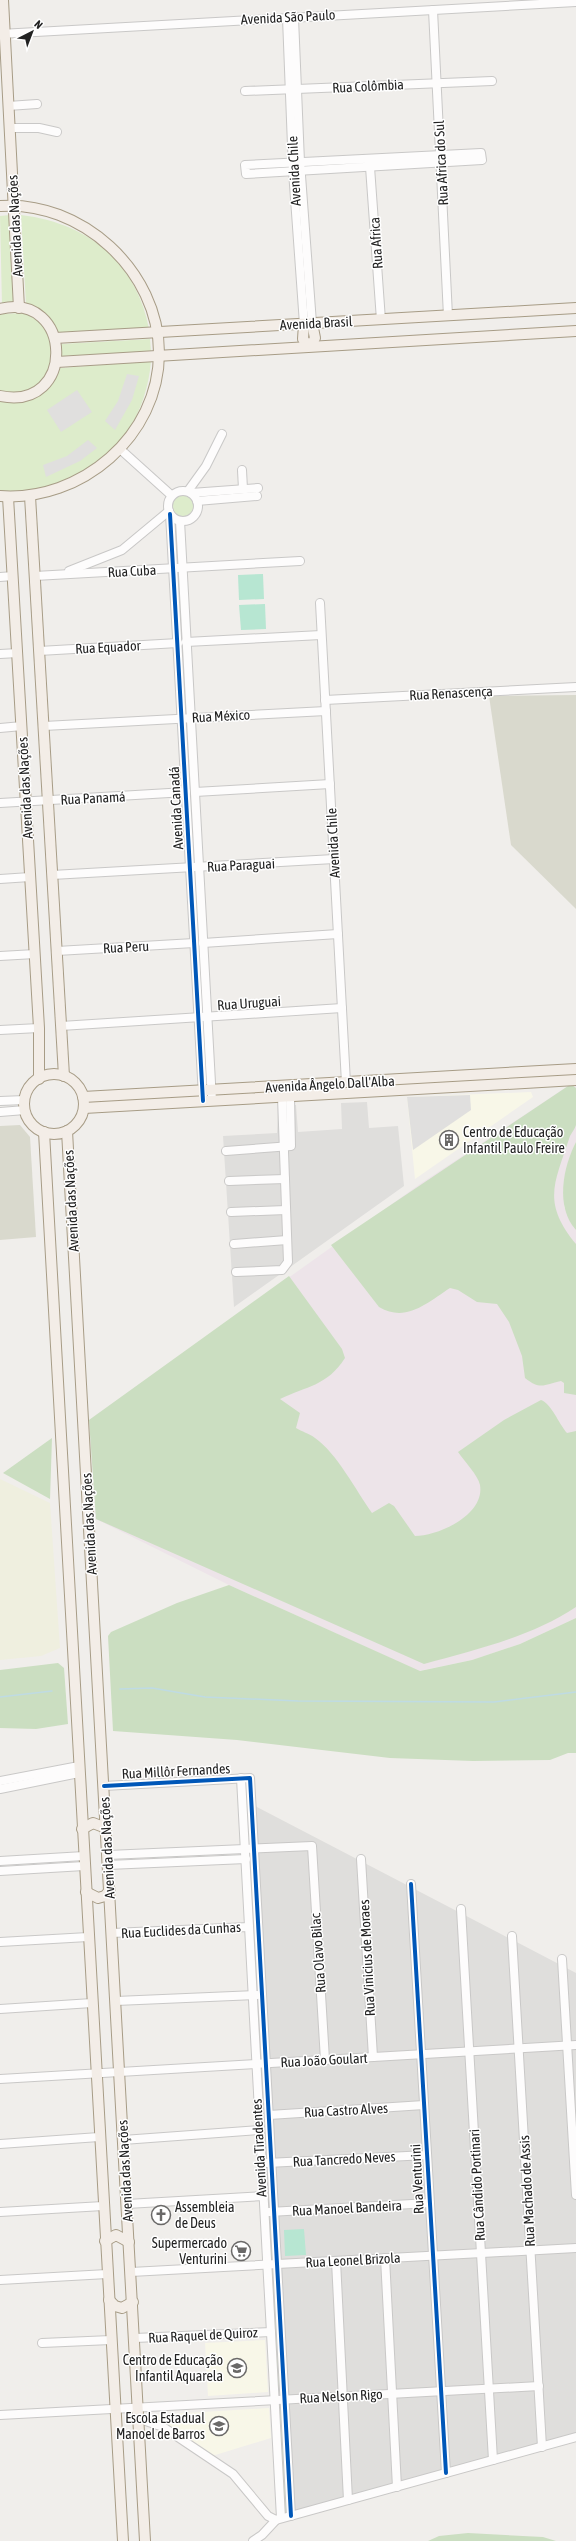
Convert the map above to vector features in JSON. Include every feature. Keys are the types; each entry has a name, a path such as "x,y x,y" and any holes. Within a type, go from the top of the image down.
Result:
{"main road":[{"name":"Avenida das Nações","path":"3,0 2,34 10,128 19,308"},
{"path":"0,206 14,206 55,212 72,219 100,237 134,273 145,294 157,332 159,354 150,400 142,417 120,449 82,479 60,488 30,496 4,497"},
{"path":"0,309 19,308 35,313 44,320 55,338 57,362 48,380 34,392 15,398 0,396"},
{"name":"Avenida Brasil","path":"55,338 576,308"},
{"path":"308,324 302,339 309,346"},
{"name":"Avenida Brasil","path":"57,362 159,354 576,331"},
{"name":"Avenida das Nações","path":"30,496 64,1076"},
{"name":"Avenida das Nações","path":"4,497 13,576 18,653 39,1028 39,1079"},
{"name":"Avenida Ângelo Dall'Alba","path":"84,1108 346,1083 576,1069"},
{"path":"51,1075 64,1076 76,1084 83,1097 84,1108 79,1122 68,1131 52,1134 44,1132 29,1120 25,1105 27,1092 39,1079 51,1075"},
{"name":"Avenida Ângelo Dall'Alba","path":"83,1097 286,1097 576,1080"},
{"name":"Avenida das Nações","path":"68,1131 123,2140 140,2419 145,2541"},
{"name":"Avenida das Nações","path":"44,1132 99,2137 123,2541"},
{"path":"82,1829 93,1822 106,1828"},
{"path":"86,1892 98,1898 106,1895 110,1890"},
{"path":"105,2241 116,2235 129,2242"},
{"path":"109,2300 115,2306 122,2308 133,2302"}],"street":[{"name":"Avenida São Paulo","path":"2,34 576,2"},
{"name":"Rua Africa do Sul","path":"433,10 448,316"},
{"name":"Avenida Chile","path":"291,18 297,167 308,324"},
{"name":"Rua Colômbia","path":"245,91 492,81"},
{"path":"8,106 36,104"},
{"path":"10,128 39,128 57,132"},
{"path":"441,159 370,167 297,167 245,165 246,174 297,167 441,159 482,157"},
{"name":"Rua Africa","path":"370,167 381,320"},
{"path":"190,492 206,466 222,434"},
{"path":"120,449 171,496"},
{"path":"242,470 243,489"},
{"path":"190,492 197,501 196,514 188,520 180,520 170,513 168,504 171,496 179,491 190,492 258,488"},
{"path":"197,501 257,496"},
{"path":"57,575 122,550 170,513"},
{"name":"Avenida Canadá","path":"170,513 186,792 194,868 199,943 207,1096"},
{"name":"Avenida Canadá","path":"180,520 195,792 194,868"},
{"name":"Rua Cuba","path":"35,576 300,561"},
{"path":"0,577 13,576"},
{"name":"Avenida Chile","path":"320,603 346,1083"},
{"path":"186,642 322,635"},
{"name":"Rua Equador","path":"39,651 178,643"},
{"path":"0,654 18,653"},
{"name":"Rua Renascença","path":"325,700 576,687"},
{"name":"Rua México","path":"44,726 326,710"},
{"path":"0,728 22,726"},
{"path":"195,792 330,784"},
{"name":"Rua Panamá","path":"0,803 186,792"},
{"name":"Rua Paraguai","path":"52,875 334,859"},
{"path":"0,879 30,877"},
{"name":"Rua Peru","path":"57,951 338,934"},
{"path":"0,956 35,954"},
{"name":"Rua Uruguai","path":"61,1026 342,1008"},
{"path":"0,1030 39,1028"},
{"path":"236,1272 282,1270 288,1262 285,1179 287,1147 286,1097"},
{"path":"0,1101 25,1105"},
{"path":"0,1112 25,1105"},
{"path":"226,1151 287,1147"},
{"path":"230,1181 285,1179"},
{"path":"231,1212 286,1210"},
{"path":"234,1244 287,1240"},
{"path":"0,1781 79,1769"},
{"path":"0,1789 79,1769"},
{"name":"Avenida Tiradentes","path":"241,1778 271,2332 278,2519"},
{"name":"Rua Millôr Fernandes","path":"104,1786 250,1778"},
{"name":"Avenida Tiradentes","path":"250,1778 290,2516"},
{"name":"Rua Olavo Bilac","path":"254,1847 312,1846 325,2060"},
{"path":"108,1855 254,1847"},
{"path":"0,1861 84,1856"},
{"path":"108,1865 246,1859"},
{"name":"Rua Vinicius de Moraes","path":"361,1859 373,2057"},
{"path":"0,1871 84,1866"},
{"name":"Rua Venturini","path":"411,1884 446,2473"},
{"name":"Rua Cândido Portinari","path":"462,1909 493,2460"},
{"name":"Rua Euclides da Cunhas","path":"112,1933 249,1927"},
{"name":"Rua Machado de Assis","path":"512,1936 542,2447"},
{"path":"0,1942 88,1937"},
{"path":"562,1959 576,2195"},
{"path":"116,2001 262,1995"},
{"path":"0,2008 92,2003"},
{"name":"Rua João Goulart","path":"0,2078 120,2070 266,2064 576,2045"},
{"name":"Rua Castro Alves","path":"269,2115 424,2105"},
{"path":"123,2140 260,2130"},
{"path":"0,2144 99,2137"},
{"name":"Rua Tancredo Neves","path":"262,2163 427,2155"},
{"path":"127,2204 264,2196"},
{"name":"Rua Manoel Bandeira","path":"264,2212 430,2203"},
{"path":"0,2212 103,2206"},
{"name":"Rua Leonel Brizola","path":"131,2272 576,2248"},
{"path":"385,2258 397,2487"},
{"path":"336,2261 348,2500"},
{"path":"0,2280 107,2274"},
{"name":"Rua Raquel de Quiroz","path":"135,2338 271,2332"},
{"path":"42,2343 111,2340"},
{"name":"Rua Nelson Rigo","path":"0,2415 539,2386"},
{"path":"140,2419 163,2427 233,2474 268,2516 278,2519 576,2437"},
{"path":"253,2541 262,2535 278,2519"}],"shaded area":[{"path":"127,374 139,376 132,400 115,430 105,421 118,401"},
{"path":"77,390 92,412 61,432 47,410"},
{"path":"88,440 97,448 80,461 46,477 43,465 67,456"},
{"path":"576,695 576,909 511,845 489,696"},
{"path":"571,1084 576,1084 576,1142 573,1148 564,1207 576,1230 576,1618 520,1644 472,1660 419,1671 229,1585 96,1519 89,1420 420,1184"},
{"path":"531,1092 533,1097 415,1179 407,1097"},
{"path":"470,1095 471,1110 413,1150 407,1097"},
{"path":"367,1102 369,1128 398,1126 404,1186 234,1307 223,1136 277,1133 278,1106 296,1105 298,1132 342,1129 341,1103"},
{"path":"20,1125 30,1137 36,1237 0,1240 0,1126"},
{"path":"255,1806 576,1973 576,2435 292,2513"},
{"name":"Centro de Educação Infantil Aquarela","path":"265,2340 268,2392 208,2396 205,2343"},
{"name":"Escola Estadual Manoel de Barros","path":"269,2408 271,2438 212,2456 152,2415"}],"green space":[{"path":"10,215 16,305 2,305 0,216"},
{"path":"21,215 45,219 67,227 87,237 105,250 120,265 133,284 142,305 149,329 58,333 26,304"},
{"path":"24,313 40,323 49,335 51,342 51,359 49,369 151,361 148,380 136,416 127,433 102,461 86,472 61,484 35,490 0,493 0,314"},
{"path":"150,339 151,352 62,356 61,344"},
{"path":"183,495 191,498 194,506 191,514 183,517 175,514 172,506 175,498"},
{"path":"263,574 264,599 239,600 238,575"},
{"path":"265,604 266,629 241,630 239,605"},
{"path":"571,1084 576,1088 576,1125 570,1136 556,1179 554,1192 558,1216 576,1244 576,1395 564,1393 564,1383 561,1381 543,1386 530,1382 525,1378 522,1356 509,1322 497,1304 477,1302 458,1290 450,1288 425,1305 416,1309 398,1313 389,1311 379,1307 331,1245"},
{"path":"576,1142 576,1230 569,1221 565,1210 563,1187 571,1152"},
{"path":"289,1276 342,1349 345,1358 324,1380 280,1399 300,1413 296,1428 313,1436 323,1444 346,1473 372,1513 389,1503 394,1506 415,1536 425,1535 447,1528 468,1514 475,1506 480,1496 479,1481 458,1452 504,1420 541,1400 552,1409 567,1433 576,1431 576,1607 522,1635 483,1648 424,1664 96,1519 89,1420"},
{"path":"52,1438 50,1499 3,1473"},
{"path":"0,1479 50,1503 60,1648 41,1656 0,1660"},
{"path":"229,1585 420,1671 472,1660 520,1644 576,1618 576,1753 568,1753 550,1760 473,1761 390,1758 237,1740 113,1731 108,1636 111,1632 177,1603"},
{"path":"58,1663 64,1668 68,1724 36,1729 0,1728 0,1670"},
{"path":"243,1782 247,1782 251,1845 247,1845"},
{"path":"248,1850 252,1850 261,1992 256,1992"},
{"path":"257,1998 261,1999 264,2059 260,2058"},
{"path":"260,2066 265,2066 269,2161 265,2161"},
{"path":"270,2164 273,2211 268,2211 265,2165"},
{"path":"268,2214 274,2214 275,2261 270,2262"},
{"path":"304,2229 306,2255 285,2256 284,2230"},
{"path":"271,2269 275,2269 282,2392 277,2392"},
{"path":"283,2402 287,2515 283,2516 279,2403"},
{"path":"468,2533 543,2537 556,2541 428,2541 439,2536"}],"waterway":[{"path":"120,1689 152,1688 205,1697 298,1701 494,1702 576,1692"},
{"path":"0,1697 52,1691"}],"cycle path":[{"path":"170,514 203,1101"},
{"path":"104,1786 250,1778 291,2516"},
{"path":"411,1884 446,2473"}],"place":[{"name":"Centro de Educação Infantil Paulo Freire","path":"449,1140"},
{"name":"Assembleia de Deus","path":"161,2215"},
{"name":"Supermercado Venturini","path":"241,2251"},
{"name":"Centro de Educação Infantil Aquarela","path":"237,2368"},
{"name":"Escola Estadual Manoel de Barros","path":"219,2426"}]}
